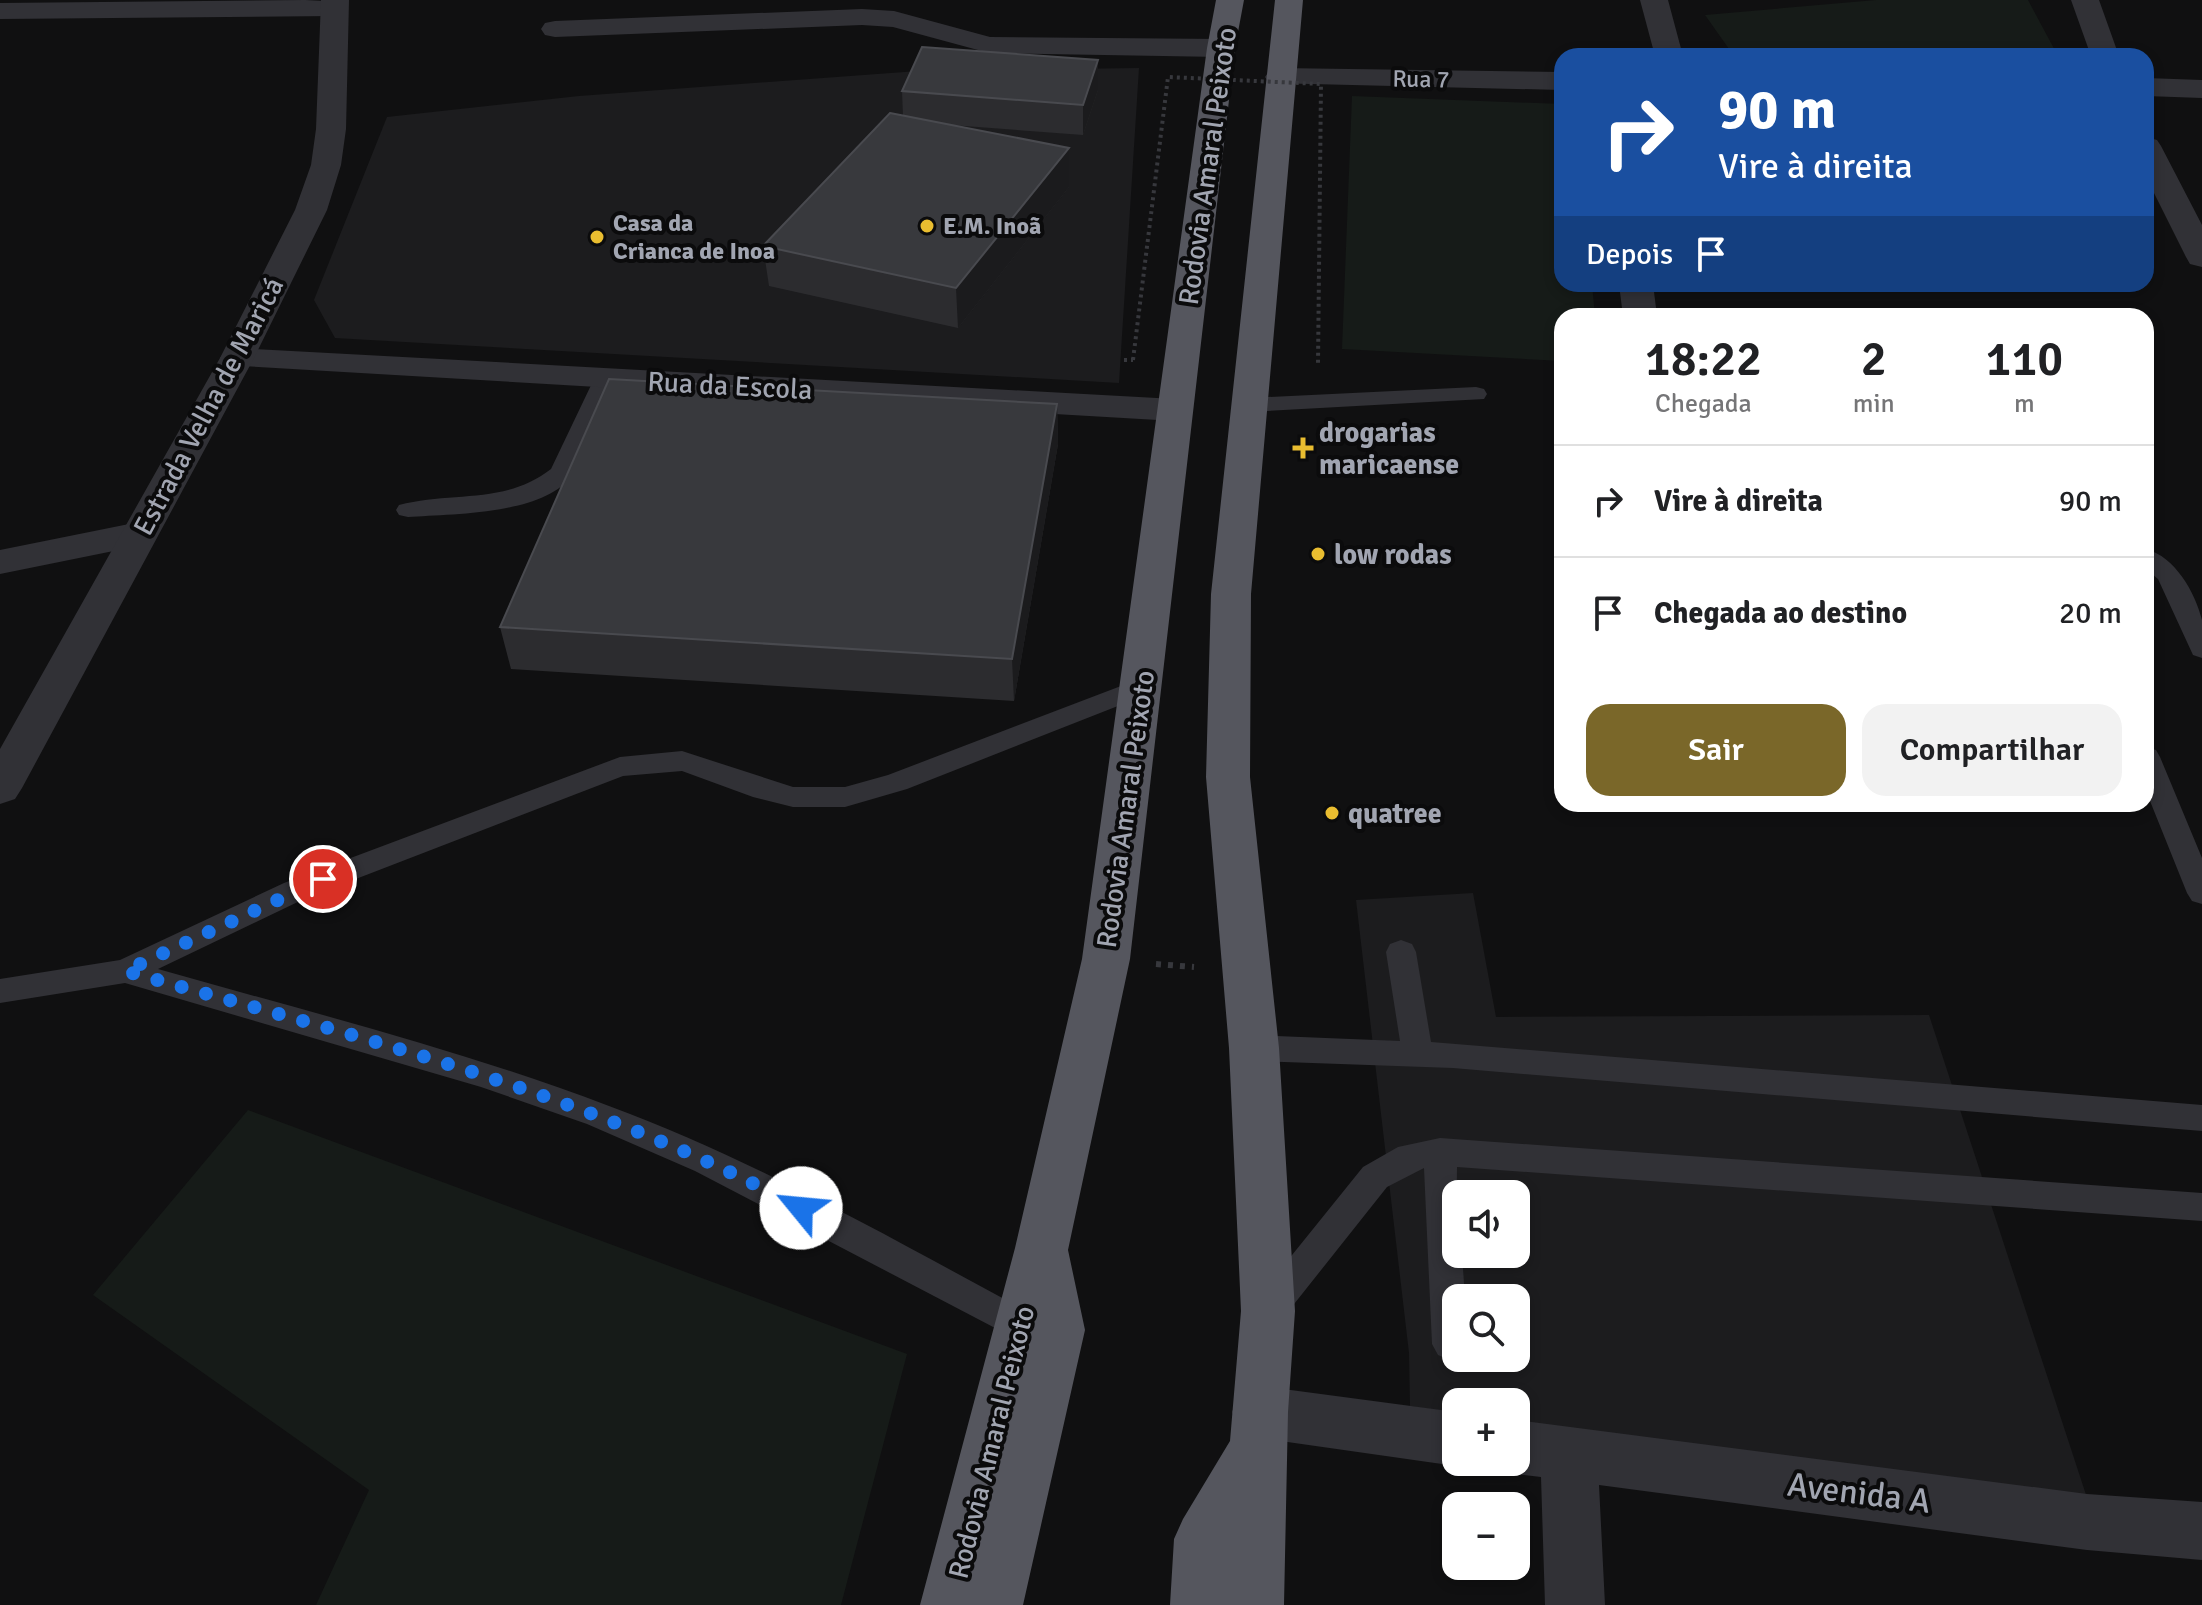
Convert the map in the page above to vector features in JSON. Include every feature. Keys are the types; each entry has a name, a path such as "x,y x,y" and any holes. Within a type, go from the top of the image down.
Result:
{"highway":[{"name":"Rodovia Amaral Peixoto","path":"950,1605 1042,1248 1106,959 1221,48 1230,0"},
{"name":"Rodovia Amaral Peixoto","path":"1254,1605 1259,1430 1268,1311 1254,1048 1228,777 1231,594 1279,77 1289,0"},
{"path":"993,1605 1058,1330 1042,1248"},
{"path":"1200,1605 1204,1539 1259,1430"}],"street":[{"path":"1654,0 1667,48"},
{"path":"2085,0 2102,48"},
{"path":"0,11 335,4"},
{"name":"Estrada Velha de Maricá","path":"0,788 237,358 311,210 326,165 331,129 335,4"},
{"path":"555,29 862,17 894,19 989,45 1221,48"},
{"name":"Rua 7","path":"1279,77 1554,81"},
{"path":"2154,87 2202,89"},
{"path":"2154,162 2202,257"},
{"name":"Rua da Escola","path":"237,358 1175,410"},
{"path":"0,562 139,534"},
{"path":"1259,1430 1442,1438"},
{"path":"1542,1451 1575,1605"},
{"name":"Avenida A","path":"1542,1451 2087,1522 2202,1531"}],"lane":[{"path":"408,510 516,498 550,484 561,473 605,379"},
{"path":"1248,405 1476,394"},
{"path":"2154,563 2169,575 2202,649"},
{"path":"0,991 125,971 294,891 620,767 682,761 713,769 763,790 793,797 845,797 897,782 1142,687"},
{"path":"2154,776 2202,893"},
{"path":"1401,952 1418,1056"},
{"path":"125,971 427,1055 600,1116 747,1179 1020,1325"},
{"path":"1254,1048 1453,1055 2202,1118"},
{"path":"1268,1311 1375,1177 1410,1157 1440,1152 2202,1207"},
{"path":"1440,1152 1447,1284"}],"path":[{"path":"1124,360 1133,360 1168,77 1321,84 1318,364"},
{"path":"1106,959 1247,972"}],"shaded area":[{"path":"1876,0 2028,0 2054,48 1728,48 1705,15"},
{"path":"1139,68 1119,383 335,338 314,300 387,117 579,96 918,71"},
{"path":"1352,96 1554,104 1554,292 1593,292 1594,308 1554,308 1554,361 1342,349"},
{"path":"1473,893 1496,1017 1929,1015 2090,1507 1530,1424 1530,1388 1442,1388 1442,1411 1410,1406 1409,1353 1356,900"},
{"path":"248,1110 907,1354 841,1605 316,1605 369,1490 93,1295"}],"building":[{"path":"922,47 1098,60 1083,105 902,91"},
{"path":"890,113 1069,148 956,288 763,246"},
{"path":"609,379 1057,404 1012,659 500,627"}],"place":[{"name":"E.M. Inoã","path":"927,226"},
{"name":"Casa da Crianca de Inoa","path":"597,237"},
{"name":"drogarias maricaense","path":"1303,448"},
{"name":"low rodas","path":"1318,554"},
{"name":"quatree","path":"1332,813"}],"route":[{"path":"323,879 125,971 427,1055 513,1085 600,1116 747,1179 801,1208"}]}
